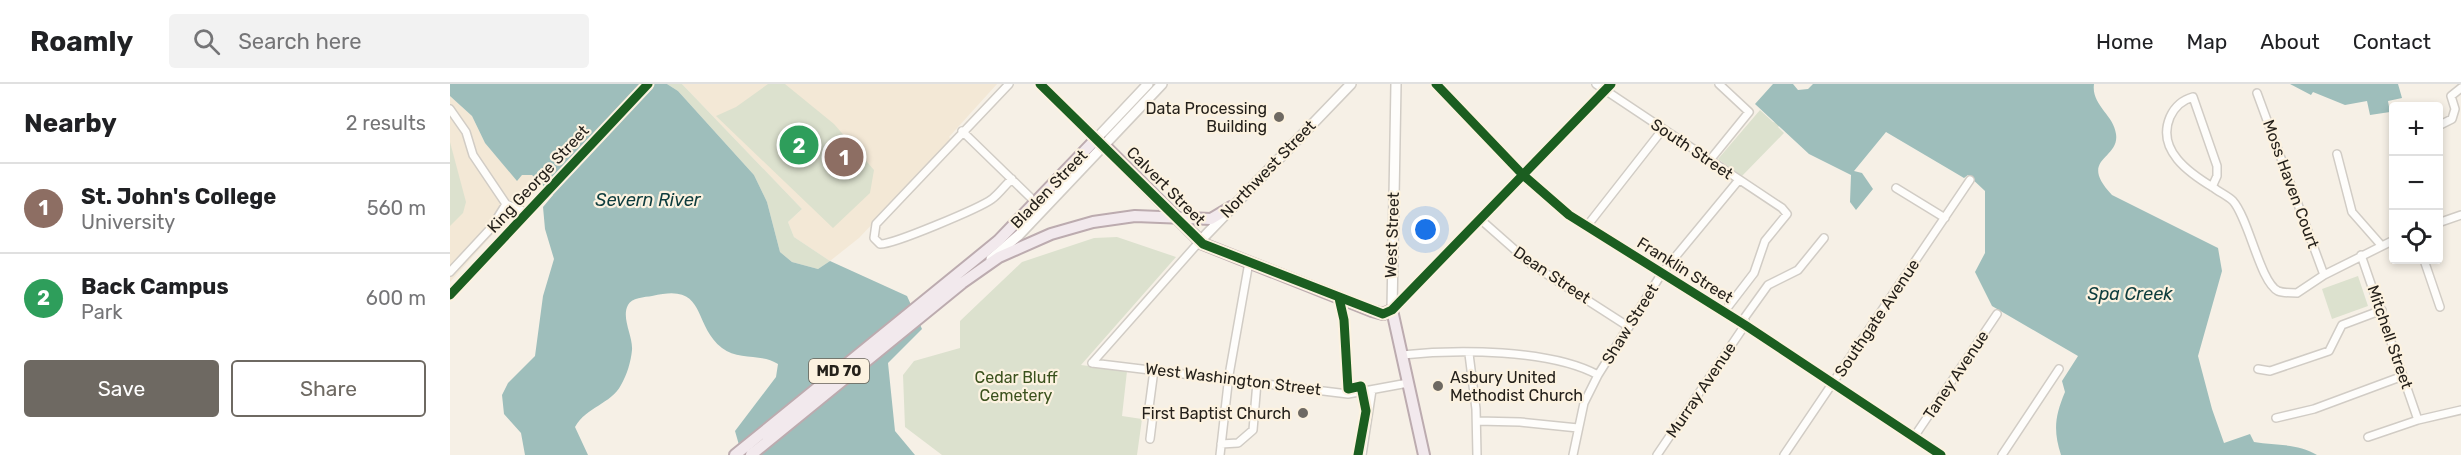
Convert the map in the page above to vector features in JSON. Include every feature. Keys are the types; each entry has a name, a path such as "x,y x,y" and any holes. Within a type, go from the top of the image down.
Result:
{"main road":[{"name":"King George Street","path":"450,295 648,84"},
{"name":"Bladen Street","path":"973,274 1019,234 1101,142 1148,84"},
{"name":"Bladen Street","path":"946,290 1162,84"},
{"name":"Northwest Street","path":"1200,241 1351,84"},
{"name":"West Street","path":"1396,84 1392,310 1424,455"},
{"name":"Calvert Street","path":"1101,142 1200,241 1376,313 1383,314 1392,310"},
{"path":"973,274 1034,240 1065,229 1127,217 1211,219 1232,207"},
{"name":"MD 70","path":"735,455 946,290 973,274"},
{"name":"MD 70","path":"751,455 946,290"}],"street":[{"path":"1009,84 956,137 957,142 876,224 873,234 876,242 888,244 991,200 1012,179"},
{"name":"Calvert Street","path":"1040,84 1101,142"},
{"name":"Franklin Street","path":"1436,84 1554,204 1745,325 1941,455"},
{"name":"South Street","path":"1596,84 1738,181 1782,208 1787,214 1765,241 1754,273 1724,312"},
{"path":"1392,310 1611,84"},
{"path":"1710,160 1749,112 1719,84"},
{"path":"2443,124 2452,119 2455,109 2451,96 2461,88"},
{"name":"Moss Haven Court","path":"2257,93 2324,274"},
{"path":"2212,187 2217,176 2217,166 2193,97 2183,99 2173,110 2168,122 2166,133 2170,148 2182,165 2212,187 2233,201 2249,232 2270,284 2278,291 2297,293 2324,274 2389,242"},
{"path":"450,109 466,132 473,155 506,204 528,213"},
{"path":"1587,226 1663,129"},
{"path":"962,131 1030,197"},
{"path":"2337,154 2352,212 2381,245"},
{"name":"Southgate Avenue","path":"1784,455 1970,180"},
{"name":"Shaw Street","path":"1573,455 1584,403 1598,375 1662,273 1738,181"},
{"path":"1896,188 1945,218"},
{"path":"450,272 491,228 506,204"},
{"path":"2443,222 2461,215"},
{"name":"Dean Street","path":"1480,219 1531,264 1629,327"},
{"name":"Murray Avenue","path":"1657,455 1745,325 1745,317 1768,285 1798,270 1824,238"},
{"name":"Northwest Street","path":"1092,363 1200,241"},
{"name":"Mitchell Street","path":"2361,255 2382,310 2418,420"},
{"path":"1220,455 1229,379 1249,262"},
{"path":"2425,264 2440,307"},
{"path":"2258,369 2270,371 2329,351 2342,325 2382,310"},
{"name":"Taney Avenue","path":"1914,437 1997,314"},
{"path":"1402,355 1439,352 1528,356 1577,364 1598,375"},
{"path":"1469,354 1477,422 1477,455"},
{"name":"West Washington Street","path":"1092,363 1348,394 1408,383"},
{"path":"2002,455 2059,369"},
{"path":"1150,439 1153,415 1148,415 1154,370"},
{"path":"2276,418 2314,409 2403,376"},
{"path":"1221,444 1238,443 1253,430 1257,382"},
{"path":"1362,455 1372,390"},
{"path":"2368,437 2418,420 2461,410"},
{"path":"1477,422 1520,422 1578,428"}],"shaded area":[{"path":"682,84 997,84 949,137 952,140 859,238 830,261 794,237 788,222 802,209"},
{"path":"450,96 472,116 485,143 517,180 522,175 532,175 543,185 511,214 450,282"}],"green space":[{"path":"667,84 682,84 802,209 788,222 794,237 830,261 818,269 792,262 780,252 767,202 754,175 678,91"},
{"path":"768,84 785,84 834,124 874,170 870,193 833,228 716,116 736,107"},
{"path":"1760,110 1773,122 1781,124 1778,127 1784,133 1742,176 1718,159"},
{"path":"450,142 466,202 463,213 450,226"},
{"name":"Cedar Bluff Cemetery","path":"1117,237 1176,257 1081,365 1127,371 1122,416 1142,419 1137,455 942,455 905,427 903,375 914,361 960,348 960,321 1022,262 1094,238"},
{"path":"2358,276 2368,306 2332,319 2322,289"}],"water":[{"name":"Severn River","path":"450,84 667,84 678,91 754,175 767,202 780,252 792,262 818,269 830,261 907,296 922,329 888,363 895,431 915,455 738,455 739,445 735,431 776,377 778,364 728,352 712,338 691,300 682,295 670,293 638,298 628,305 626,321 632,350 625,377 611,397 585,415 575,427 588,455 525,455 521,433 504,414 502,395 508,383 535,356 543,296 554,259 545,229 543,207 553,195 532,175 522,175 517,181 485,143 472,116 450,96"},
{"name":"Spa Creek","path":"1773,84 1793,84 1798,90 1808,89 1813,84 2094,84 2096,98 2111,121 2116,134 2116,143 2099,166 2098,174 2102,183 2112,195 2218,248 2222,271 2198,356 2224,443 2250,434 2254,442 2302,448 2317,455 2061,455 2056,430 2057,416 2065,392 2062,381 2078,356 1992,306 1975,272 1985,253 1985,191 1968,175 1964,178 1886,132 1854,171 1862,173 1873,189 1856,210 1850,202 1851,175 1809,154 1755,104"},
{"path":"2290,84 2398,84 2402,98 2388,101 2389,112 2370,115 2367,101 2345,105 2313,92 2311,95"}],"cycle path":[{"path":"450,295 648,84"},
{"path":"1040,84 1203,244 1383,314 1392,310 1611,84"},
{"path":"1436,84 1523,175 1569,215 1745,325 1941,455"},
{"path":"1339,298 1344,320 1348,389 1361,386 1366,411 1358,455"}],"place":[{"name":"Data Processing Building","path":"1279,117"},
{"name":"Back Campus","path":"799,145"},
{"name":"St. John's College","path":"844,157"},
{"name":"Asbury United Methodist Church","path":"1438,386"},
{"name":"First Baptist Church","path":"1303,413"}]}
